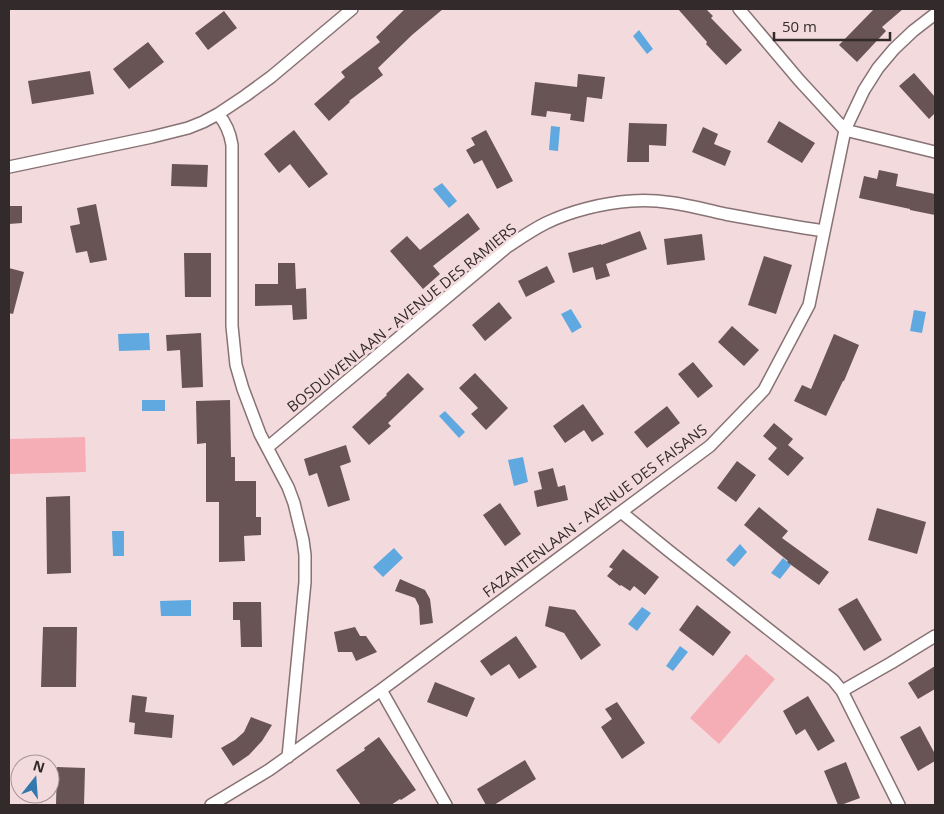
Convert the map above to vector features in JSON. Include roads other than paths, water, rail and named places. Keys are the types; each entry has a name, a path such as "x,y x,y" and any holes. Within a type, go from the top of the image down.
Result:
{"street":[{"path":"9,167 152,138 188,128 218,114 271,77 352,9"},
{"path":"739,9 799,80 845,130 935,152"},
{"name":"FAZANTENLAAN - AVENUE DES FAISANS","path":"212,805 269,770 381,690 710,446 764,390 809,305 845,130 864,90 878,68 913,30 935,14"},
{"path":"218,114 227,126 232,145 232,326 236,365 242,389 260,434 288,487 294,503 300,523 305,555 305,582 288,757"},
{"name":"BOSDUIVENLAAN - AVENUE DES RAMIERS","path":"268,447 507,247 546,223 567,214 610,203 655,201 824,231"},
{"path":"621,512 832,680 842,692 899,805"},
{"path":"842,692 935,636"},
{"path":"381,690 446,805"}],"water":[{"path":"639,30 653,49 647,54 633,36"},
{"path":"551,126 560,127 558,151 549,150"},
{"path":"442,183 457,201 449,208 433,189"},
{"path":"571,309 582,327 572,333 561,314"},
{"path":"914,310 926,312 922,333 910,331"},
{"path":"149,333 150,350 119,351 118,334"},
{"path":"142,400 165,400 165,411 142,411"},
{"path":"445,411 465,432 459,438 439,416"},
{"path":"523,457 528,482 514,486 508,460"},
{"path":"112,531 124,531 124,556 113,556"},
{"path":"740,544 747,552 734,567 726,560"},
{"path":"394,548 403,558 383,577 373,567"},
{"path":"783,558 791,565 780,579 771,573"},
{"path":"191,600 191,616 161,616 160,601"},
{"path":"642,607 651,613 637,631 628,624"},
{"path":"680,646 688,652 673,671 666,666"}]}
